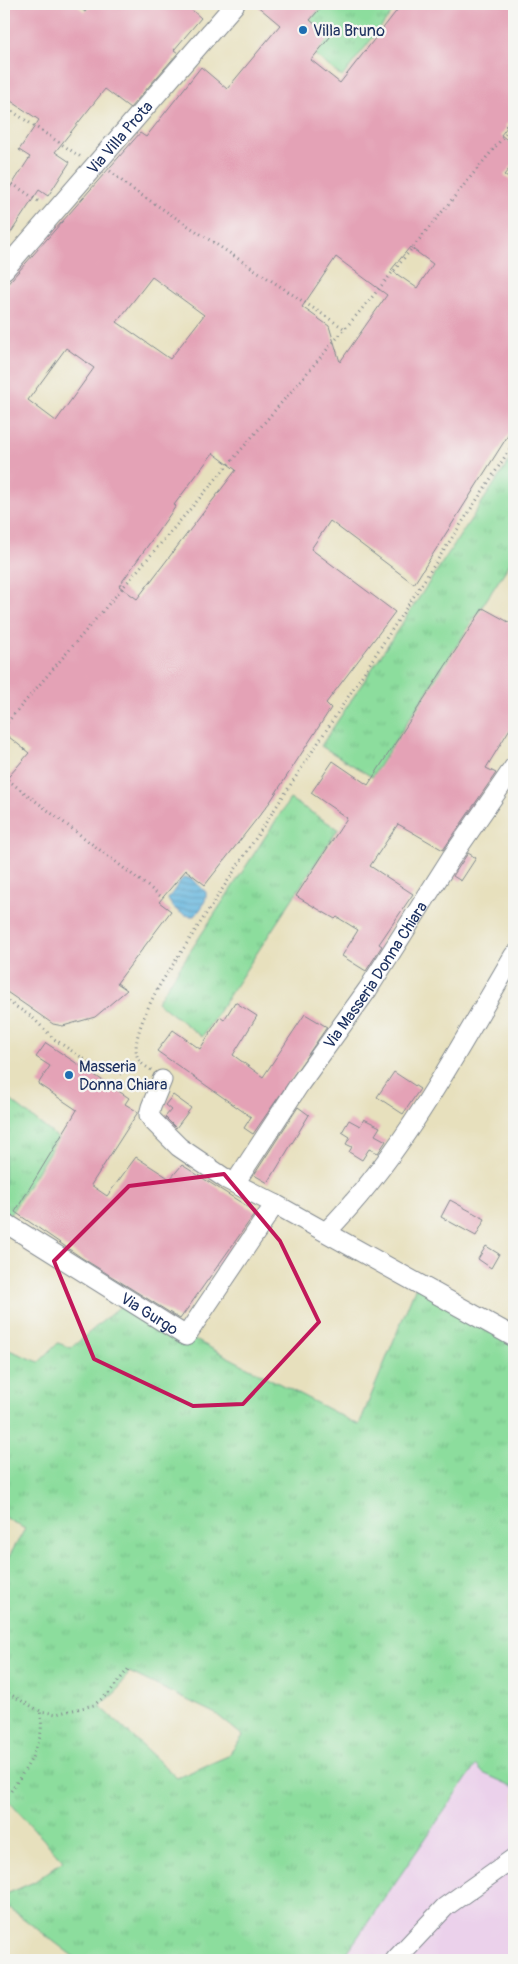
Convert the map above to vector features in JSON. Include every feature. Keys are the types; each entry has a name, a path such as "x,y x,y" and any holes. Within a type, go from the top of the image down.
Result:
{"street":[{"name":"Via Villa Prota","path":"4,270 235,4"},
{"name":"Via Masseria Donna Chiara","path":"235,1183 299,1085 368,989 451,858 514,767"},
{"path":"326,1232 367,1188 404,1139 514,955"},
{"path":"162,1080 149,1115 152,1121 179,1147 235,1183 514,1337"},
{"name":"Via Gurgo","path":"4,1222 186,1336 275,1204"},
{"path":"395,1960 445,1907 514,1858"}],"path":[{"path":"4,106 96,164 345,329"},
{"path":"4,726 345,329 514,124"},
{"path":"4,178 54,212"},
{"path":"162,1080 139,1061 135,1048 148,1005 514,443"},
{"path":"4,777 163,898"},
{"path":"4,998 32,1017 54,1038 90,1064 121,1074"},
{"path":"4,1691 40,1711 56,1714 94,1705 109,1693 129,1668"},
{"path":"11,1791 33,1757 42,1735 43,1723 40,1711"}],"highlighted area":[{"path":"224,1174 280,1241 319,1322 243,1404 193,1406 94,1359 54,1261 129,1186"}],"shaded area":[{"path":"476,1765 483,1773 514,1787 514,1960 342,1960"}],"green space":[{"path":"324,4 399,4 342,77 315,55 310,20"},
{"path":"514,454 514,557 372,777 321,746"},
{"path":"290,799 338,829 202,1037 157,1002"},
{"path":"4,1095 58,1138 10,1215 4,1211"},
{"path":"416,1286 514,1342 514,1787 483,1773 476,1765 342,1960 78,1960 11,1909 4,1911 4,1895 34,1882 63,1861 4,1796 4,1565 25,1529 4,1517 4,1348 39,1362 58,1343 71,1348 124,1303 359,1425","holes":["129,1672 216,1714 243,1736 228,1756 177,1778 100,1706 117,1691"]}],"water":[{"path":"185,877 192,879 206,892 206,899 203,905 194,916 179,912 168,899"}],"building":[{"path":"4,4 75,4 85,12 92,4 185,4 201,18 174,50 178,53 130,108 105,89 55,152 70,162 48,196 39,190 4,243 4,197 30,157 19,150 39,120 8,99 10,97 4,93"},
{"path":"255,4 324,4 310,20 330,37 311,60 340,83 402,4 514,4 514,117 505,126 507,127 501,135 514,145 514,163 504,175 514,182 514,426 414,584 330,521 311,549 395,612 326,703 331,708 270,802 205,885 186,870 159,902 171,911 117,983 127,990 95,1017 63,1026 53,1024 4,990 4,782 29,753 4,733 4,288 140,133 146,137 201,67 227,89 280,25","holes":["410,247 433,264 417,288 391,270","336,257 387,295 340,362 329,326 302,307","152,277 204,315 170,359 117,322","66,348 94,368 56,421 28,400","213,453 236,470 137,599 119,586 176,506 174,505"]},
{"path":"483,608 514,625 514,686 510,694 514,697 514,722 486,768 496,773 443,850 398,824 370,866 413,894 379,944 382,946 366,971 342,956 358,930 296,896 347,818 311,793 333,761 368,785"},
{"path":"468,853 476,858 461,881 453,876"},
{"path":"235,1002 257,1016 233,1055 263,1077 305,1014 327,1027 253,1134 244,1128 251,1117 157,1051 173,1030 200,1049 220,1017 224,1020"},
{"path":"46,1043 129,1098 125,1104 138,1112 91,1185 107,1196 136,1157 170,1179 182,1165 256,1212 180,1319 82,1258 15,1212 77,1110 38,1084 50,1066 36,1057"},
{"path":"394,1072 420,1089 403,1114 377,1097"},
{"path":"173,1095 191,1108 176,1128 165,1117 171,1110 165,1105"},
{"path":"298,1107 309,1115 268,1183 254,1175"},
{"path":"364,1119 380,1127 375,1135 386,1141 378,1153 369,1149 362,1160 349,1152 352,1147 346,1144 350,1137 342,1132 349,1120 360,1126"},
{"path":"450,1200 485,1219 476,1236 441,1217"},
{"path":"486,1246 499,1254 491,1268 478,1259"}],"place":[{"name":"Villa Bruno","path":"303,30"},
{"name":"Masseria Donna Chiara","path":"69,1075"}]}
